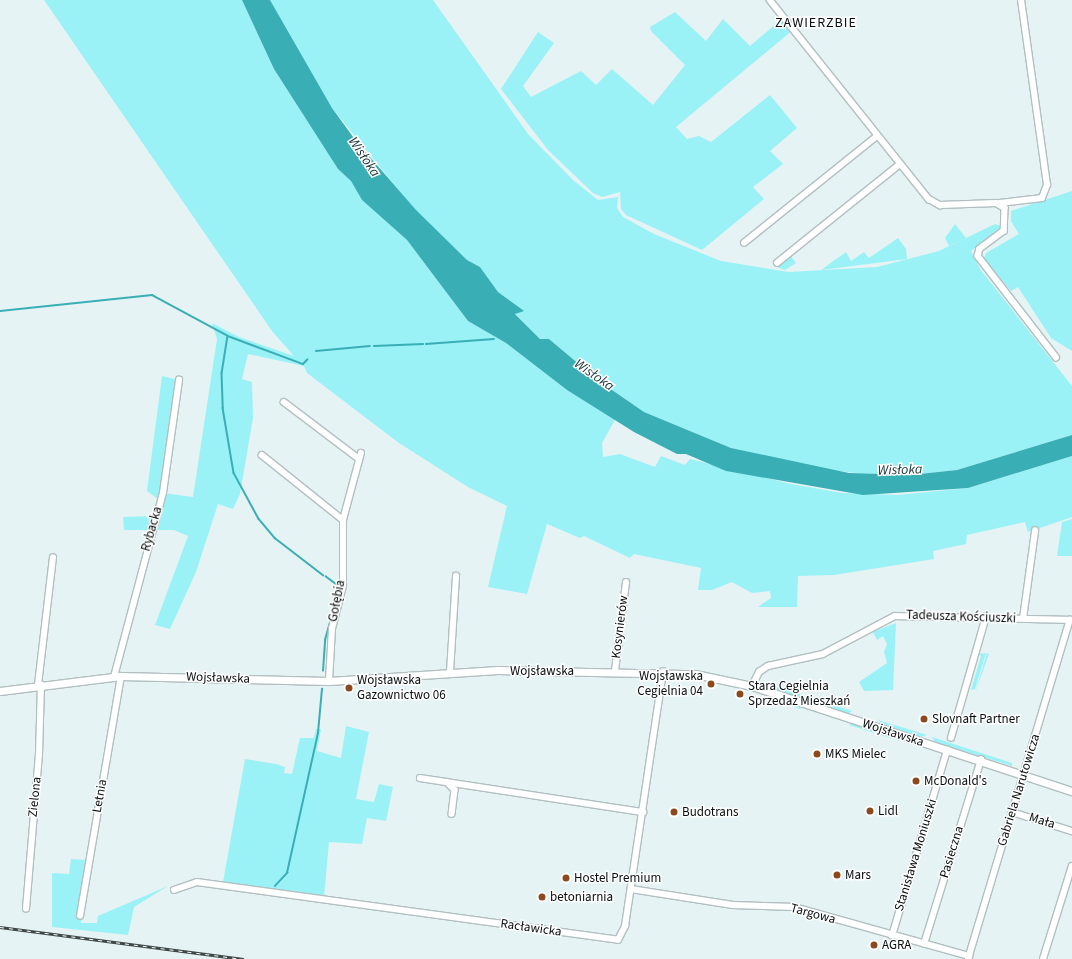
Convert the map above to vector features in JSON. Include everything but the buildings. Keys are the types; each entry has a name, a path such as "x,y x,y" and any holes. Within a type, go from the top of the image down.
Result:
{"street":[{"path":"770,0 877,136 934,203 1011,204 1042,198 1047,185 1021,0"},
{"path":"744,243 877,136"},
{"path":"777,263 900,164"},
{"path":"996,203 1005,208"},
{"path":"1005,208 1011,204"},
{"path":"1005,208 1004,230 980,249 978,256 1056,357"},
{"name":"Rybacka","path":"118,676 163,493 179,380"},
{"name":"Gołębia","path":"284,402 360,455 343,520 343,586 332,629 329,681"},
{"path":"262,455 343,520"},
{"path":"1023,619 1035,531"},
{"name":"Zielona","path":"26,909 39,754 39,685 53,558"},
{"path":"450,672 456,576"},
{"name":"Kosynierów","path":"615,671 626,583"},
{"name":"Tadeusza Kościuszki","path":"752,686 759,672 768,666 823,654 889,617 986,617 1071,620"},
{"path":"950,738 986,617"},
{"name":"Gabriela Narutowicza","path":"968,957 1071,620"},
{"name":"Wojsławska","path":"0,691 118,676 329,681 450,672 615,671 663,672 709,676 752,686 1070,789"},
{"name":"Racławicka","path":"174,890 197,882 615,941 624,934 663,672"},
{"name":"Letnia","path":"80,916 118,676"},
{"name":"Stanisława Moniuszki","path":"892,936 947,750"},
{"name":"Pasieczna","path":"924,944 981,760"},
{"path":"420,778 643,812"},
{"path":"447,782 455,790 452,814"},
{"name":"Mała","path":"1012,812 1072,831"},
{"path":"1043,959 1072,866"},
{"name":"Targowa","path":"631,889 733,905 794,907 968,957"}],"shaded area":[{"path":"44,0 242,0 274,69 338,169 351,181 362,200 407,240 468,321 506,343 567,390 616,418 602,443 603,457 620,454 655,467 661,456 685,465 690,459 791,484 842,493 898,495 968,488 1072,456 1072,517 1028,532 1025,522 967,535 966,544 933,551 934,559 834,575 798,576 797,607 758,607 771,598 770,591 752,593 732,582 712,590 698,590 701,568 634,554 630,558 584,536 580,538 547,524 527,594 488,587 507,506 468,487 399,443 307,373 304,366 248,354 242,379 252,382 253,418 240,494 233,509 218,504 196,572 170,629 155,625 188,536 174,530 124,530 123,517 153,516 158,499 147,491 162,376 179,380 163,493 193,497 217,339 212,323 239,337 294,356 272,331"},
{"path":"270,0 433,0 528,134 573,180 598,200 618,197 617,208 623,217 654,234 721,261 789,272 877,267 939,251 995,224 1002,227 971,251 980,269 1072,386 1072,435 957,470 910,475 863,474 824,469 731,448 644,412 599,381 549,339 540,339 515,313 518,307 498,292 480,267 467,260 415,210 332,108"},
{"path":"675,12 706,41 723,19 750,46 783,18 793,30 676,127 687,139 699,136 711,142 770,95 797,128 770,151 783,164 753,187 764,199 702,250 626,215 621,209 620,192 602,197 593,193 548,150 501,89 538,32 554,43 523,86 531,97 581,71 596,85 612,69 653,105 685,65 651,31 650,27"},
{"path":"1072,191 1072,351 1051,338 1018,287 1011,291 984,258 986,253 1019,234 1011,221 1011,211"},
{"path":"955,224 966,238 949,246 945,238"},
{"path":"898,238 906,249 907,259 821,270 846,252 851,261 864,252 869,258"},
{"path":"789,254 796,263 785,270 776,267"},
{"path":"1072,519 1072,556 1057,556 1062,522"},
{"path":"896,623 893,690 864,691 859,682 887,663 884,652 887,644 883,636 877,640 873,632"},
{"path":"986,653 975,689 971,690 981,656 978,654"},
{"path":"987,653 989,654 976,690 976,689"},
{"path":"771,685 852,711 848,714 769,688"},
{"path":"767,695 801,706 800,709 766,698"},
{"path":"878,720 927,735 921,737 882,725"},
{"path":"852,723 899,738 900,741 849,725"},
{"path":"346,726 369,732 356,799 374,802 379,784 393,787 386,821 367,818 362,844 329,842 324,897 223,882 245,759 276,764 285,767 284,773 292,774 300,738 314,738 316,729 321,729 317,751 341,758"},
{"path":"932,737 1012,763 1012,766 935,742"},
{"path":"71,859 86,860 81,923 97,923 98,916 168,886 134,907 128,935 52,927 52,873 69,874"}],"water":[{"name":"Wisłoka","path":"242,0 270,0 332,108 356,141 416,210 467,260 480,267 498,292 524,311 515,314 540,339 549,339 599,381 644,412 731,448 849,473 910,475 957,470 1072,435 1072,456 968,488 863,495 726,471 686,454 677,454 634,432 567,390 506,343 468,321 407,240 362,200 351,181 338,169 274,69"}],"waterway":[{"path":"0,311 152,295 228,336 303,364 307,360"},
{"path":"228,336 222,373 223,408 234,473 259,519 275,538 323,575"},
{"path":"426,344 494,339"},
{"path":"374,346 423,344"},
{"path":"316,351 370,346"},
{"path":"323,671 325,640 339,591 338,586 326,577"},
{"path":"275,886 287,873 318,733 322,689"}],"railway":[{"path":"0,927 244,959"}],"place":[{"name":"Wojsławska Cegielnia 04","path":"711,684"},
{"name":"Wojsławska Gazownictwo 06","path":"349,688"},
{"name":"Stara Cegielnia Sprzedaż Mieszkań","path":"740,694"},
{"name":"Slovnaft Partner","path":"924,719"},
{"name":"MKS Mielec","path":"817,754"},
{"name":"McDonald's","path":"916,781"},
{"name":"Lidl","path":"870,811"},
{"name":"Budotrans","path":"674,812"},
{"name":"Mars","path":"837,875"},
{"name":"Hostel Premium","path":"566,878"},
{"name":"betoniarnia","path":"542,897"},
{"name":"AGRA","path":"874,945"}],"district":[{"name":"ZAWIERZBIE","path":"816,23"}]}
